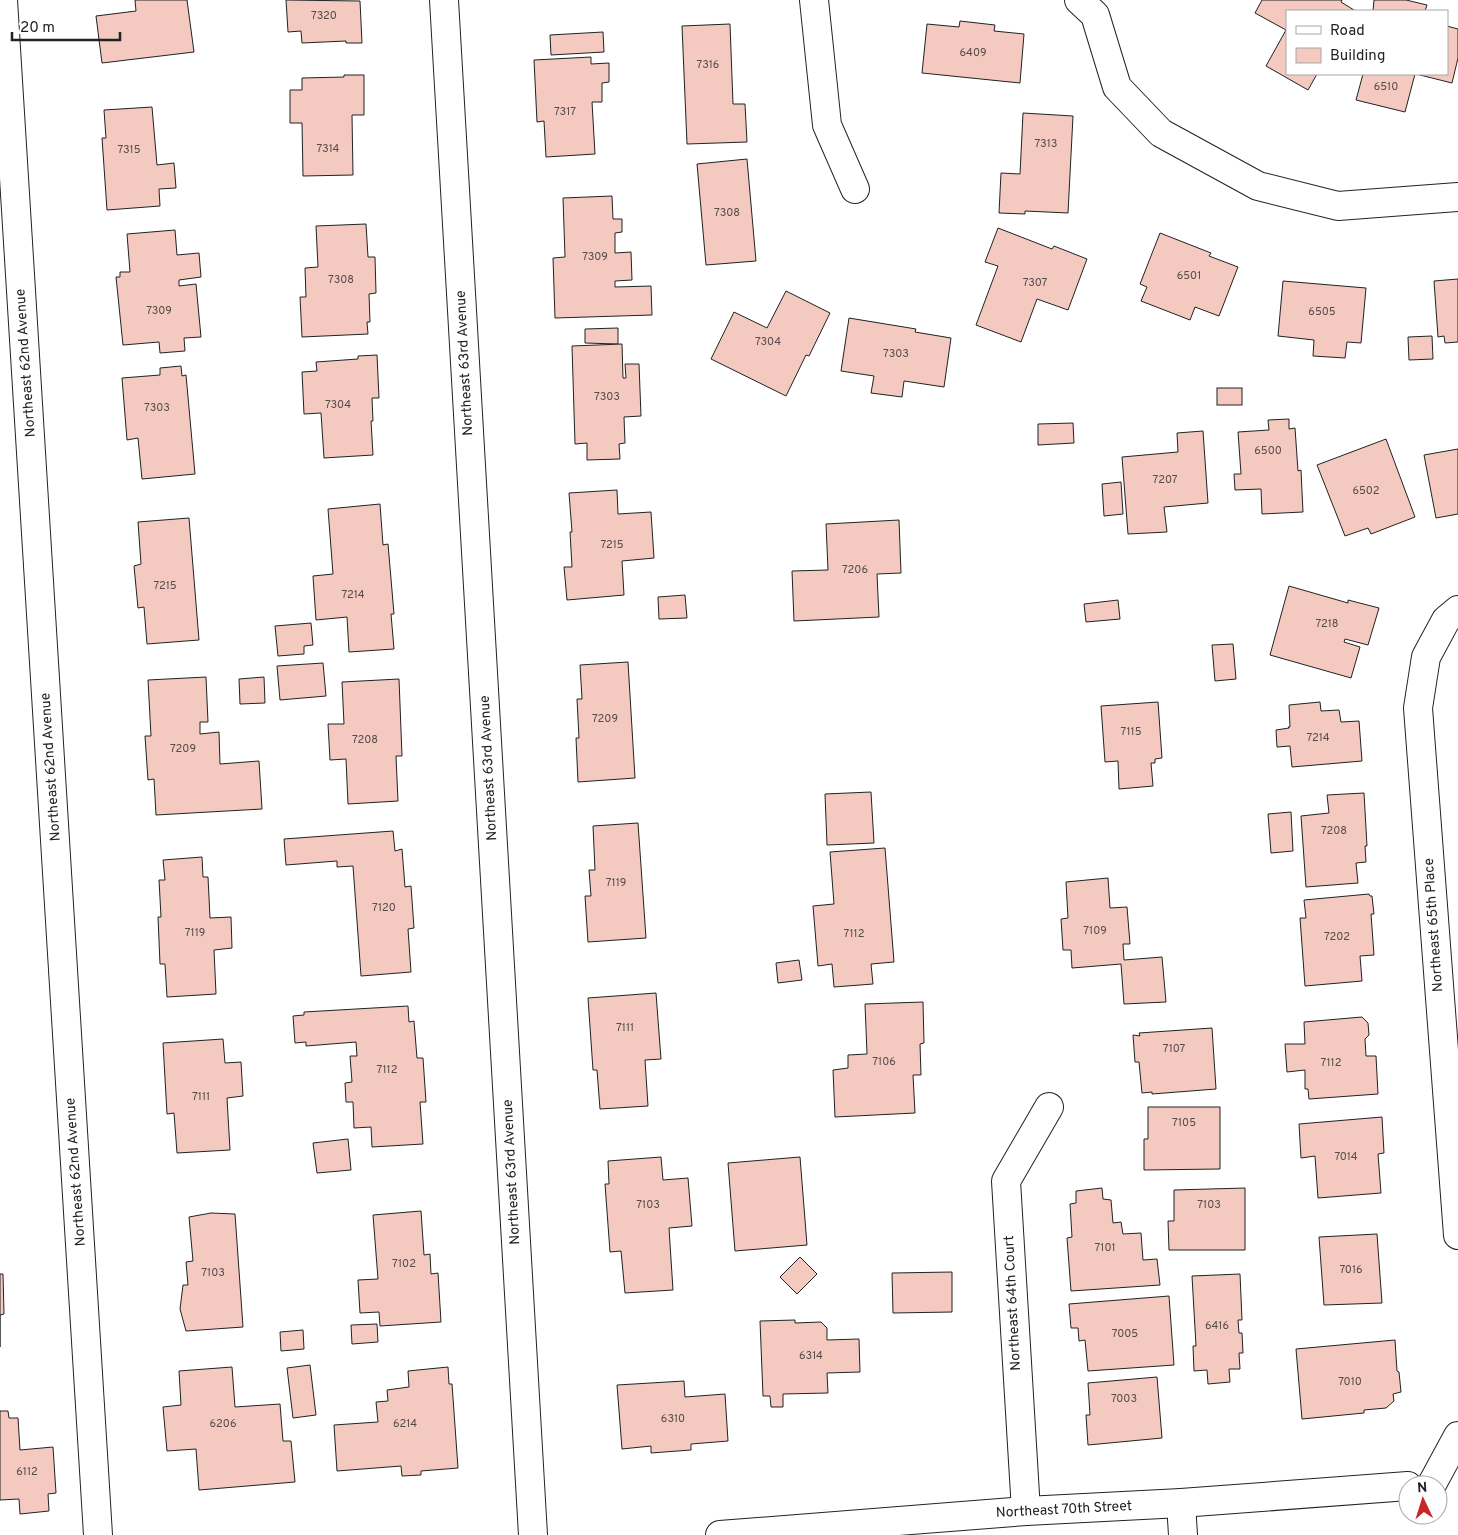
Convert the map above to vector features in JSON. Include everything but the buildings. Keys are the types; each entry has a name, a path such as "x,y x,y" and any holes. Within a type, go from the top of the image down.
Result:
{"street":[{"name":"Northeast 62nd Avenue","path":"3,0 98,1535"},
{"name":"Northeast 63rd Avenue","path":"444,0 533,1535"},
{"path":"814,0 828,125 855,189"},
{"path":"1079,0 1095,15 1117,87 1161,133 1258,186 1338,206 1458,197"},
{"name":"Northeast 65th Place","path":"1452,615 1426,658 1418,708 1449,999 1458,1235"},
{"name":"Northeast 64th Court","path":"1026,1511 1006,1181 1049,1107"},
{"path":"1437,1475 1458,1436"},
{"name":"Northeast 70th Street","path":"720,1535 1026,1511 1181,1503 1398,1487"},
{"path":"1181,1503 1183,1535"}]}
